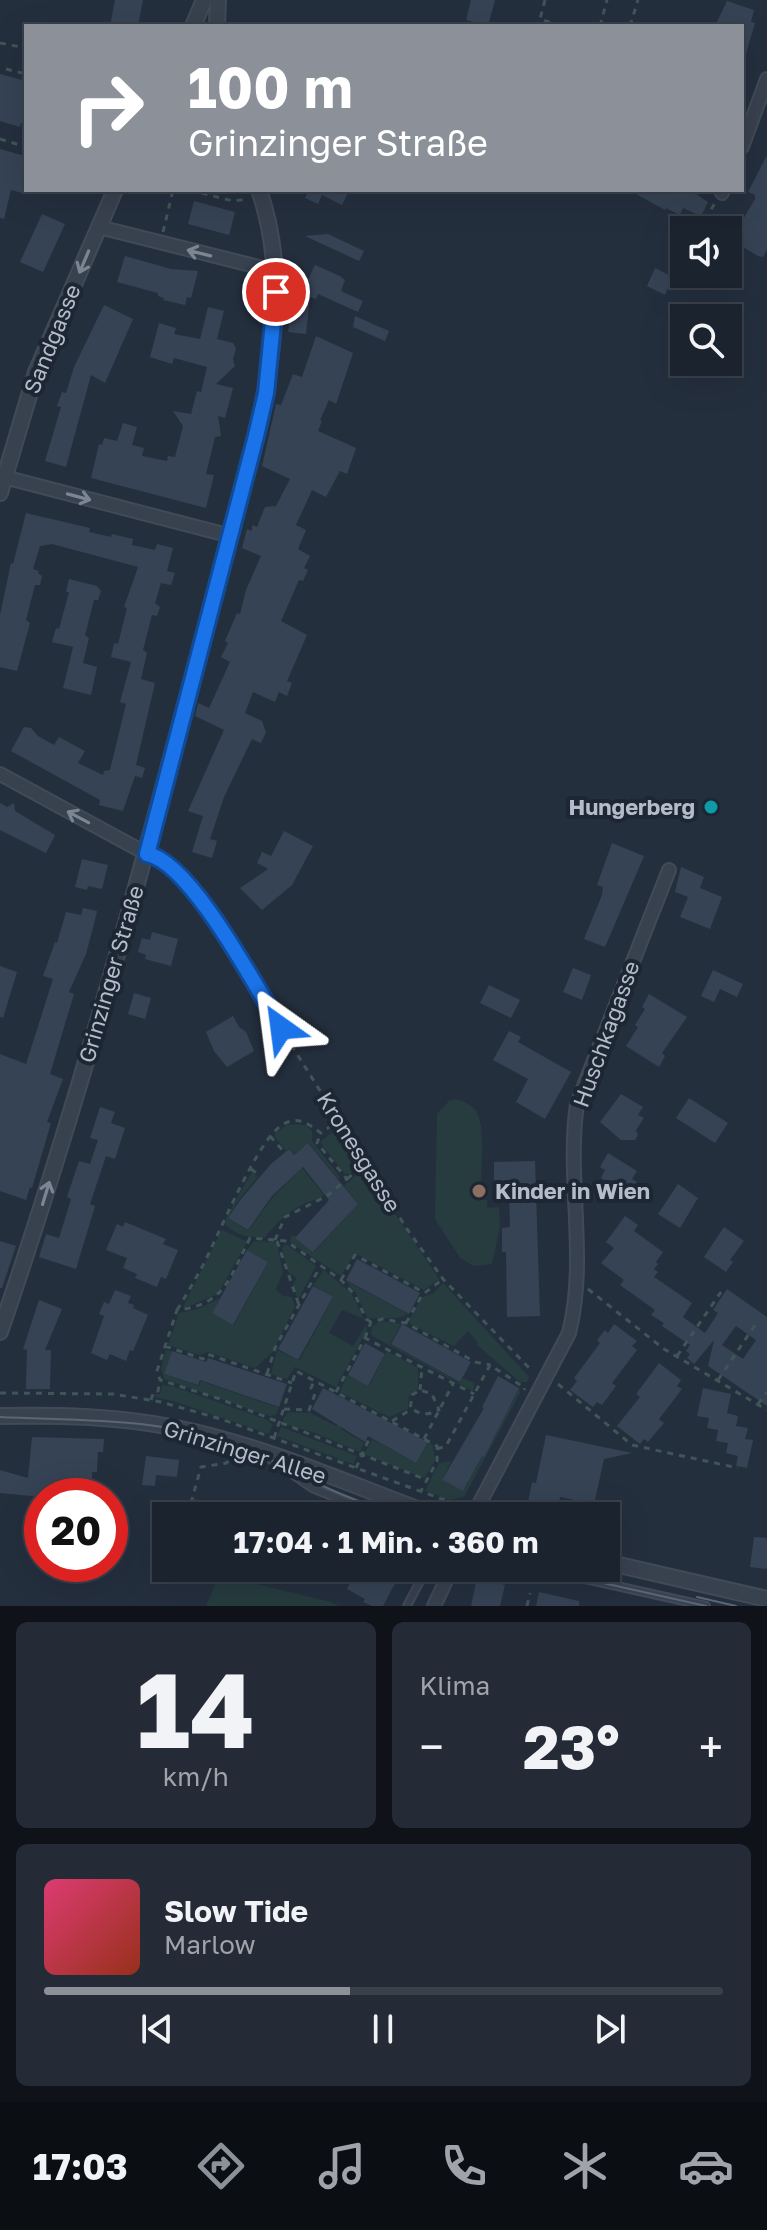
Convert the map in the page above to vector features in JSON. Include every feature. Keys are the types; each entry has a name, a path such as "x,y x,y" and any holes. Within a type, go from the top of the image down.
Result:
{"street":[{"path":"194,24 204,0"},
{"path":"217,24 218,0"},
{"path":"744,142 767,79"},
{"name":"Sandgasse","path":"0,493 36,372 114,192"},
{"name":"Grinzinger Straße","path":"0,1332 35,1232 147,854 266,393 275,320 275,271 272,240 260,194"},
{"path":"99,227 275,271"},
{"path":"4,477 231,536"},
{"path":"0,774 147,854"},
{"name":"Huschkagasse","path":"481,1502 569,1333 576,1308 574,1123 577,1104 669,870"},
{"name":"Grinzinger Allee","path":"0,1416 109,1418 207,1435 397,1502"},
{"path":"620,1565 767,1599"},
{"path":"434,1606 445,1582"}],"lane":[{"path":"147,854 157,855 190,885 281,1028"},
{"path":"265,1454 312,1488 346,1502"},
{"path":"407,1606 420,1582"},
{"path":"599,1582 706,1606"}],"path":[{"path":"545,0 540,19 556,24"},
{"path":"601,24 607,0"},
{"path":"631,24 638,0"},
{"path":"0,43 24,48"},
{"path":"6,69 24,74"},
{"path":"0,139 24,146"},
{"path":"161,243 173,192"},
{"path":"198,192 233,201 260,194"},
{"path":"707,216 721,192"},
{"name":"Kronesgasse","path":"281,1028 365,1164 443,1279 546,1380 632,1445 738,1468"},
{"path":"151,1401 154,1391 158,1391 160,1380 157,1371 177,1310 270,1136 282,1125 302,1120 321,1133"},
{"path":"339,1120 321,1133 317,1143 347,1179"},
{"path":"270,1136 284,1152"},
{"path":"299,1305 276,1240 285,1217 327,1196 365,1164"},
{"path":"251,1169 259,1175"},
{"path":"177,1310 192,1309 220,1295 250,1238 286,1241 341,1280 355,1295 366,1319 371,1322 383,1319 406,1323 475,1362 490,1365 525,1388 518,1401"},
{"path":"341,1280 355,1255 425,1293"},
{"path":"267,1374 275,1348 321,1266"},
{"path":"406,1323 422,1295 443,1279"},
{"path":"576,1279 635,1329 767,1410"},
{"path":"677,1356 721,1292"},
{"path":"336,1392 371,1322"},
{"path":"718,1380 755,1325"},
{"path":"365,1338 474,1394"},
{"path":"165,1346 203,1359 207,1354 292,1383"},
{"path":"437,1449 446,1446 490,1365"},
{"path":"420,1390 422,1367"},
{"path":"274,1438 296,1371 392,1421 437,1449"},
{"path":"160,1380 220,1399 427,1480"},
{"path":"284,1409 309,1410 315,1394 311,1388 314,1380"},
{"path":"424,1439 453,1384"},
{"path":"392,1421 411,1407 412,1395 420,1390"},
{"path":"420,1390 432,1394 439,1410"},
{"path":"758,1404 767,1392"},
{"path":"411,1407 418,1413 439,1410"},
{"path":"356,1468 369,1439"},
{"path":"421,1491 437,1461 437,1449"},
{"path":"191,1502 201,1467 227,1463 229,1457"},
{"path":"527,1606 530,1593"}],"green space":[{"path":"455,1099 476,1111 482,1141 480,1199 487,1200 487,1208 499,1207 500,1227 492,1264 474,1266 460,1258 435,1219 437,1114"},
{"path":"298,1124 312,1131 312,1141 340,1177 339,1180 309,1143 294,1154 289,1148 286,1151 275,1137 275,1133 287,1125"},
{"path":"338,1128 361,1164 350,1174 345,1174 321,1144"},
{"path":"302,1168 324,1195 320,1198 294,1209 264,1238 238,1233 225,1224 227,1216 252,1172 258,1177 228,1218 248,1231 273,1197"},
{"path":"364,1168 439,1279 424,1290 355,1253 341,1276 290,1242 294,1235 314,1252 358,1204 344,1186"},
{"path":"222,1230 246,1241 246,1244 218,1294 185,1308 183,1307"},
{"path":"254,1241 277,1244 283,1272 276,1289 283,1296 292,1297 295,1306 273,1352 255,1368 208,1352 199,1355 168,1345 179,1313 198,1309 220,1298 212,1313 234,1325 268,1262 247,1250"},
{"path":"286,1244 316,1266 298,1300 293,1284 297,1278 288,1272 282,1248"},
{"path":"324,1270 351,1293 364,1319 342,1310 329,1333 353,1346 366,1325 367,1330 336,1387 295,1367 287,1379 271,1374 277,1350 299,1361 333,1298 313,1285"},
{"path":"345,1280 408,1314 368,1319 356,1293"},
{"path":"443,1283 529,1377 527,1382 520,1382 477,1345 468,1331 454,1346 410,1324 409,1320 422,1297 432,1294"},
{"path":"381,1321 401,1324 390,1344 460,1383 463,1378 474,1383 474,1390 472,1391 374,1337 371,1334 372,1326"},
{"path":"166,1350 172,1351 164,1374 199,1386 201,1381 279,1408 276,1415 269,1416 164,1379 161,1368"},
{"path":"387,1351 418,1368 418,1389 409,1395 408,1409 389,1417 340,1392 347,1375 369,1386"},
{"path":"162,1385 265,1419 273,1424 269,1434 154,1397 160,1394"},
{"path":"519,1388 520,1393 464,1497 449,1500 425,1491 439,1463 451,1461 442,1480 463,1491"},
{"path":"288,1412 310,1413 342,1426 341,1429 364,1443 360,1452 285,1424 283,1419"},
{"path":"281,1427 357,1456 353,1464 277,1436"},
{"path":"372,1439 416,1463 428,1442 433,1445 435,1461 424,1478 364,1454"},
{"path":"216,1582 248,1582 339,1606 206,1606"}],"building":[{"path":"115,0 143,0 138,24 110,24"},
{"path":"471,0 495,0 489,24 466,20"},
{"path":"727,1 754,10 751,22 755,23 745,57 744,24 716,24"},
{"path":"0,74 24,80 24,124 21,123 20,127 0,121"},
{"path":"0,149 24,156 26,194 11,190 4,219 0,218"},
{"path":"767,155 767,250 763,257 742,247 742,221 755,199 755,195 748,192"},
{"path":"308,192 348,193 342,205 322,195 318,204 305,198"},
{"path":"633,192 693,192 708,202 701,216 683,208 680,215"},
{"path":"194,201 235,212 229,235 188,224"},
{"path":"42,214 65,224 43,272 20,262"},
{"path":"328,234 364,251 359,261 305,236"},
{"path":"125,256 171,269 198,271 191,298 187,297 185,305 163,300 158,293 117,282"},
{"path":"315,265 340,276 345,280 341,291 363,301 358,312 318,294 316,299 310,297 306,334 288,332 292,305 295,307"},
{"path":"655,268 670,276 665,295 647,286"},
{"path":"104,305 133,319 105,383 91,375 66,467 45,461 61,407 57,406 62,392 66,393 74,367"},
{"path":"208,307 224,311 217,339 233,343 236,349 233,359 235,366 216,384 233,388 225,418 218,416 221,436 215,437 206,474 214,475 206,508 91,478 99,444 102,445 104,438 117,441 123,423 137,427 132,445 144,448 142,456 167,461 168,456 175,457 183,426 173,411 191,414 207,367 174,358 172,364 150,357 159,323 176,328 174,334 200,339"},
{"path":"355,316 389,331 385,341 353,327"},
{"path":"316,336 353,353 336,404 329,400 318,431 356,448 347,474 340,471 326,497 312,490 296,525 306,530 298,549 310,556 304,568 308,570 303,581 299,580 281,621 307,635 287,681 292,683 287,696 279,692 275,702 253,692 245,713 262,721 266,732 261,743 252,739 224,797 210,839 217,841 212,858 192,852 203,816 188,811 224,730 195,716 198,703 209,708 230,662 221,657 228,643 225,641 237,613 240,614 246,590 261,556 242,548 247,529 252,531 252,525 257,527 265,507 276,506 290,479 262,466 276,404 281,405 293,374 302,377"},
{"path":"26,513 90,528 89,532 133,539 132,545 155,550 157,544 173,548 167,571 175,573 171,585 161,583 155,603 160,607 157,616 152,615 143,650 147,653 141,679 155,683 136,765 145,768 142,778 135,776 123,811 99,805 100,800 11,751 24,727 31,728 54,745 59,737 85,751 78,763 103,775 104,771 110,770 126,704 120,702 131,662 111,657 114,643 118,644 127,608 124,607 138,567 52,544 40,546 33,569 42,576 40,585 35,585 26,620 30,623 17,671 0,667 0,615"},
{"path":"69,579 97,586 101,591 98,600 94,600 85,635 89,638 83,663 97,667 91,695 63,688 73,647 52,642 56,628 59,629 69,592 66,592"},
{"path":"0,803 7,807 14,803 15,811 55,835 46,853 0,830"},
{"path":"284,831 313,846 292,885 262,910 240,888 268,869 257,863 262,852 271,856"},
{"path":"612,843 644,856 605,947 584,939 602,895 603,887 597,885"},
{"path":"82,859 108,865 102,889 75,887"},
{"path":"681,867 704,877 700,888 722,897 710,929 680,917 688,897 675,892"},
{"path":"83,908 97,911 86,954 69,992 74,994 50,1074 63,1079 47,1122 51,1123 26,1200 0,1191 0,1054 26,1064 53,979 43,976 55,942 66,912 81,915"},
{"path":"152,932 178,939 171,966 145,959 146,955 138,952 142,938 150,940"},
{"path":"0,966 17,972 3,1018 0,1017"},
{"path":"573,968 591,975 582,1000 563,992"},
{"path":"713,970 743,984 737,997 720,989 714,1002 701,996"},
{"path":"489,985 520,1000 511,1018 480,1003"},
{"path":"134,993 151,998 145,1019 128,1014"},
{"path":"649,994 687,1017 662,1053 665,1056 659,1067 626,1046 638,1027 635,1025 645,1009 642,1007"},
{"path":"233,1016 246,1032 254,1051 227,1067 214,1051 206,1032"},
{"path":"509,1031 521,1037 518,1042 571,1072 545,1119 516,1102 528,1079 493,1060"},
{"path":"621,1094 643,1107 638,1115 644,1118 636,1130 638,1135 635,1140 621,1140 600,1122"},
{"path":"689,1098 728,1123 715,1143 676,1118"},
{"path":"100,1107 115,1112 111,1123 125,1128 115,1159 106,1156 90,1204 95,1206 76,1269 39,1257 46,1234 59,1238 71,1199 67,1197 79,1161 90,1164 98,1140 90,1138"},
{"path":"308,1143 358,1204 313,1252 295,1238 329,1200 303,1167 272,1196 248,1230 228,1218 271,1164 289,1149 294,1155"},
{"path":"608,1153 637,1171 632,1179 637,1182 629,1196 601,1178 605,1170 600,1167"},
{"path":"535,1161 540,1316 507,1317 506,1252 502,1252 502,1228 510,1227 509,1191 494,1191 494,1162"},
{"path":"678,1184 698,1198 680,1228 658,1214"},
{"path":"625,1216 638,1225 634,1231 663,1252 656,1262 658,1264 654,1269 658,1272 654,1277 692,1303 683,1317 705,1333 718,1313 713,1310 727,1289 767,1317 767,1406 708,1366 714,1340 694,1364 687,1358 690,1354 686,1351 690,1345 662,1326 664,1323 651,1315 655,1310 620,1285 624,1280 601,1263 614,1248 606,1242","holes":["736,1326 756,1340 743,1359 722,1345"]},
{"path":"125,1222 166,1239 163,1244 178,1250 166,1279 161,1277 157,1287 135,1278 137,1274 123,1268 127,1258 106,1250 117,1224 123,1227"},
{"path":"724,1227 744,1241 730,1260 733,1262 726,1272 704,1257"},
{"path":"0,1241 16,1246 2,1288 0,1288"},
{"path":"247,1250 268,1262 233,1325 212,1313"},
{"path":"357,1259 420,1293 409,1314 346,1280"},
{"path":"313,1286 333,1297 298,1360 278,1349"},
{"path":"115,1290 131,1296 128,1303 148,1315 126,1361 110,1354 107,1360 91,1353 104,1316 99,1314 104,1302 109,1304"},
{"path":"39,1300 62,1309 45,1350 51,1350 50,1389 26,1389 27,1350 23,1349"},
{"path":"402,1324 471,1362 460,1382 391,1344"},
{"path":"614,1324 637,1341 632,1346 637,1350 612,1383 616,1386 602,1405 597,1402 593,1407 570,1390 577,1381 574,1378 600,1343 597,1340 605,1330 608,1333"},
{"path":"365,1343 385,1354 368,1386 348,1375"},
{"path":"172,1351 206,1362 208,1358 287,1384 279,1407 200,1380 198,1385 164,1374"},
{"path":"659,1363 681,1380 677,1386 682,1389 659,1419 664,1423 648,1442 644,1439 640,1444 617,1426 640,1397 636,1394"},
{"path":"498,1376 519,1388 463,1491 442,1480 484,1408"},
{"path":"323,1388 428,1442 416,1463 368,1436 365,1442 312,1409"},
{"path":"703,1388 731,1394 727,1413 738,1416 736,1426 748,1428 745,1439 753,1440 747,1468 736,1466 738,1456 726,1453 728,1443 716,1441 718,1430 707,1428 709,1418 697,1416"},
{"path":"546,1435 632,1453 604,1459 594,1502 560,1497 559,1502 528,1502 532,1482 536,1483"},
{"path":"32,1437 104,1439 103,1452 98,1452 97,1472 92,1472 92,1478 28,1478"},
{"path":"146,1456 179,1460 177,1477 156,1475 155,1486 142,1485"},
{"path":"0,1470 28,1478 24,1478 24,1495 0,1493"},
{"path":"754,1537 767,1538 767,1569 750,1567"},
{"path":"350,1582 396,1582 383,1606 363,1602 365,1599 347,1589"},
{"path":"476,1582 505,1585 500,1606 471,1606"},
{"path":"539,1592 579,1601 579,1606 536,1606"}],"tram line":[{"path":"0,1417 119,1422 206,1436 247,1449 362,1502"},
{"path":"599,1582 706,1606"},
{"path":"697,1597 736,1606"}],"place":[{"name":"Hungerberg","path":"711,807"},
{"name":"Kinder in Wien","path":"479,1191"}],"route":[{"path":"276,292 266,393 147,854 157,855 190,885 281,1028"}]}
